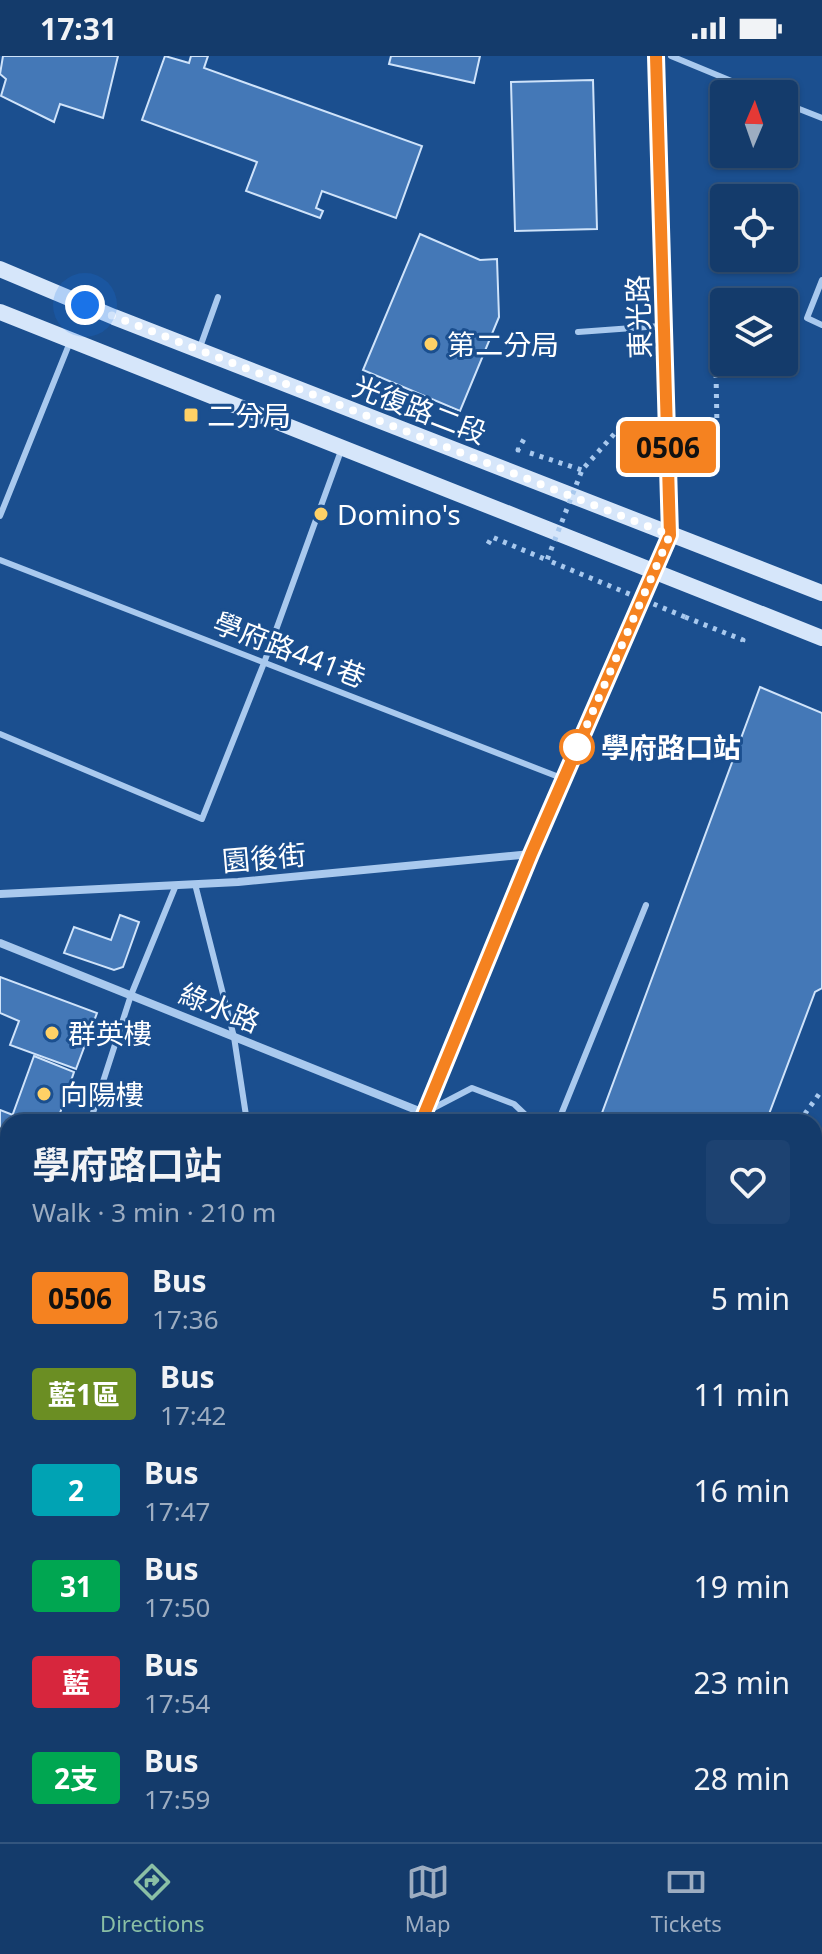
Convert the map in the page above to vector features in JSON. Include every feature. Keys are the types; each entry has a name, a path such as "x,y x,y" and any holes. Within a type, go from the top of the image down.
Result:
{"main road":[{"name":"東光路","path":"654,573 670,535 656,56"},
{"name":"光復路二段","path":"0,269 822,593"},
{"path":"0,312 822,638"}],"street":[{"path":"425,1114 531,854 654,573"},
{"name":"園後街","path":"0,894 238,882 531,854"},
{"name":"綠水路","path":"0,943 234,1037 414,1114"}],"lane":[{"path":"671,56 729,80"},
{"path":"798,109 822,118"},
{"path":"822,280 807,318 822,325"},
{"path":"199,350 218,297"},
{"path":"578,332 664,326"},
{"path":"0,516 71,339"},
{"path":"0,734 202,819 264,663 342,448"},
{"name":"學府路441巷","path":"0,560 564,779"},
{"path":"195,884 234,1037 246,1114"},
{"path":"93,1114 131,995 176,885"},
{"path":"561,1114 646,905"},
{"path":"430,1114 472,1088 514,1104 525,1114"}],"path":[{"path":"547,560 582,470 616,432 717,428 716,376"},
{"path":"524,439 518,450 582,470"},
{"path":"488,544 492,537 743,640 740,647"},
{"path":"805,1114 822,1090"}],"building":[{"path":"3,56 118,56 103,118 60,104 54,122 1,96 6,79 0,74"},
{"path":"165,56 189,63 191,56 208,56 204,68 422,146 396,218 322,191 316,208 323,211 320,218 246,191 257,162 142,120"},
{"path":"391,56 480,56 474,83 389,64"},
{"path":"593,80 597,229 515,231 511,82"},
{"name":"第二分局","path":"420,234 480,260 497,259 499,317 460,411 363,370"},
{"path":"760,687 822,713 822,988 815,992 769,1114 602,1113"},
{"path":"120,915 139,922 123,967 114,970 64,953 74,927 111,940"},
{"name":"群英樓","path":"0,977 97,1013 76,1069 10,1045 19,1021 0,1013"},
{"name":"向陽樓","path":"34,1056 74,1072 60,1114 13,1114"}],"bus line":[{"name":"0506","path":"424,1114 531,854 670,535 656,56"}],"place":[{"name":"第二分局","path":"431,344"},
{"name":"二分局","path":"191,415"},
{"name":"Domino's","path":"321,514"},
{"name":"學府路口站","path":"577,747"},
{"name":"群英樓","path":"52,1033"},
{"name":"向陽樓","path":"44,1094"}],"route":[{"path":"85,305 670,535 576,750 577,747"}]}
